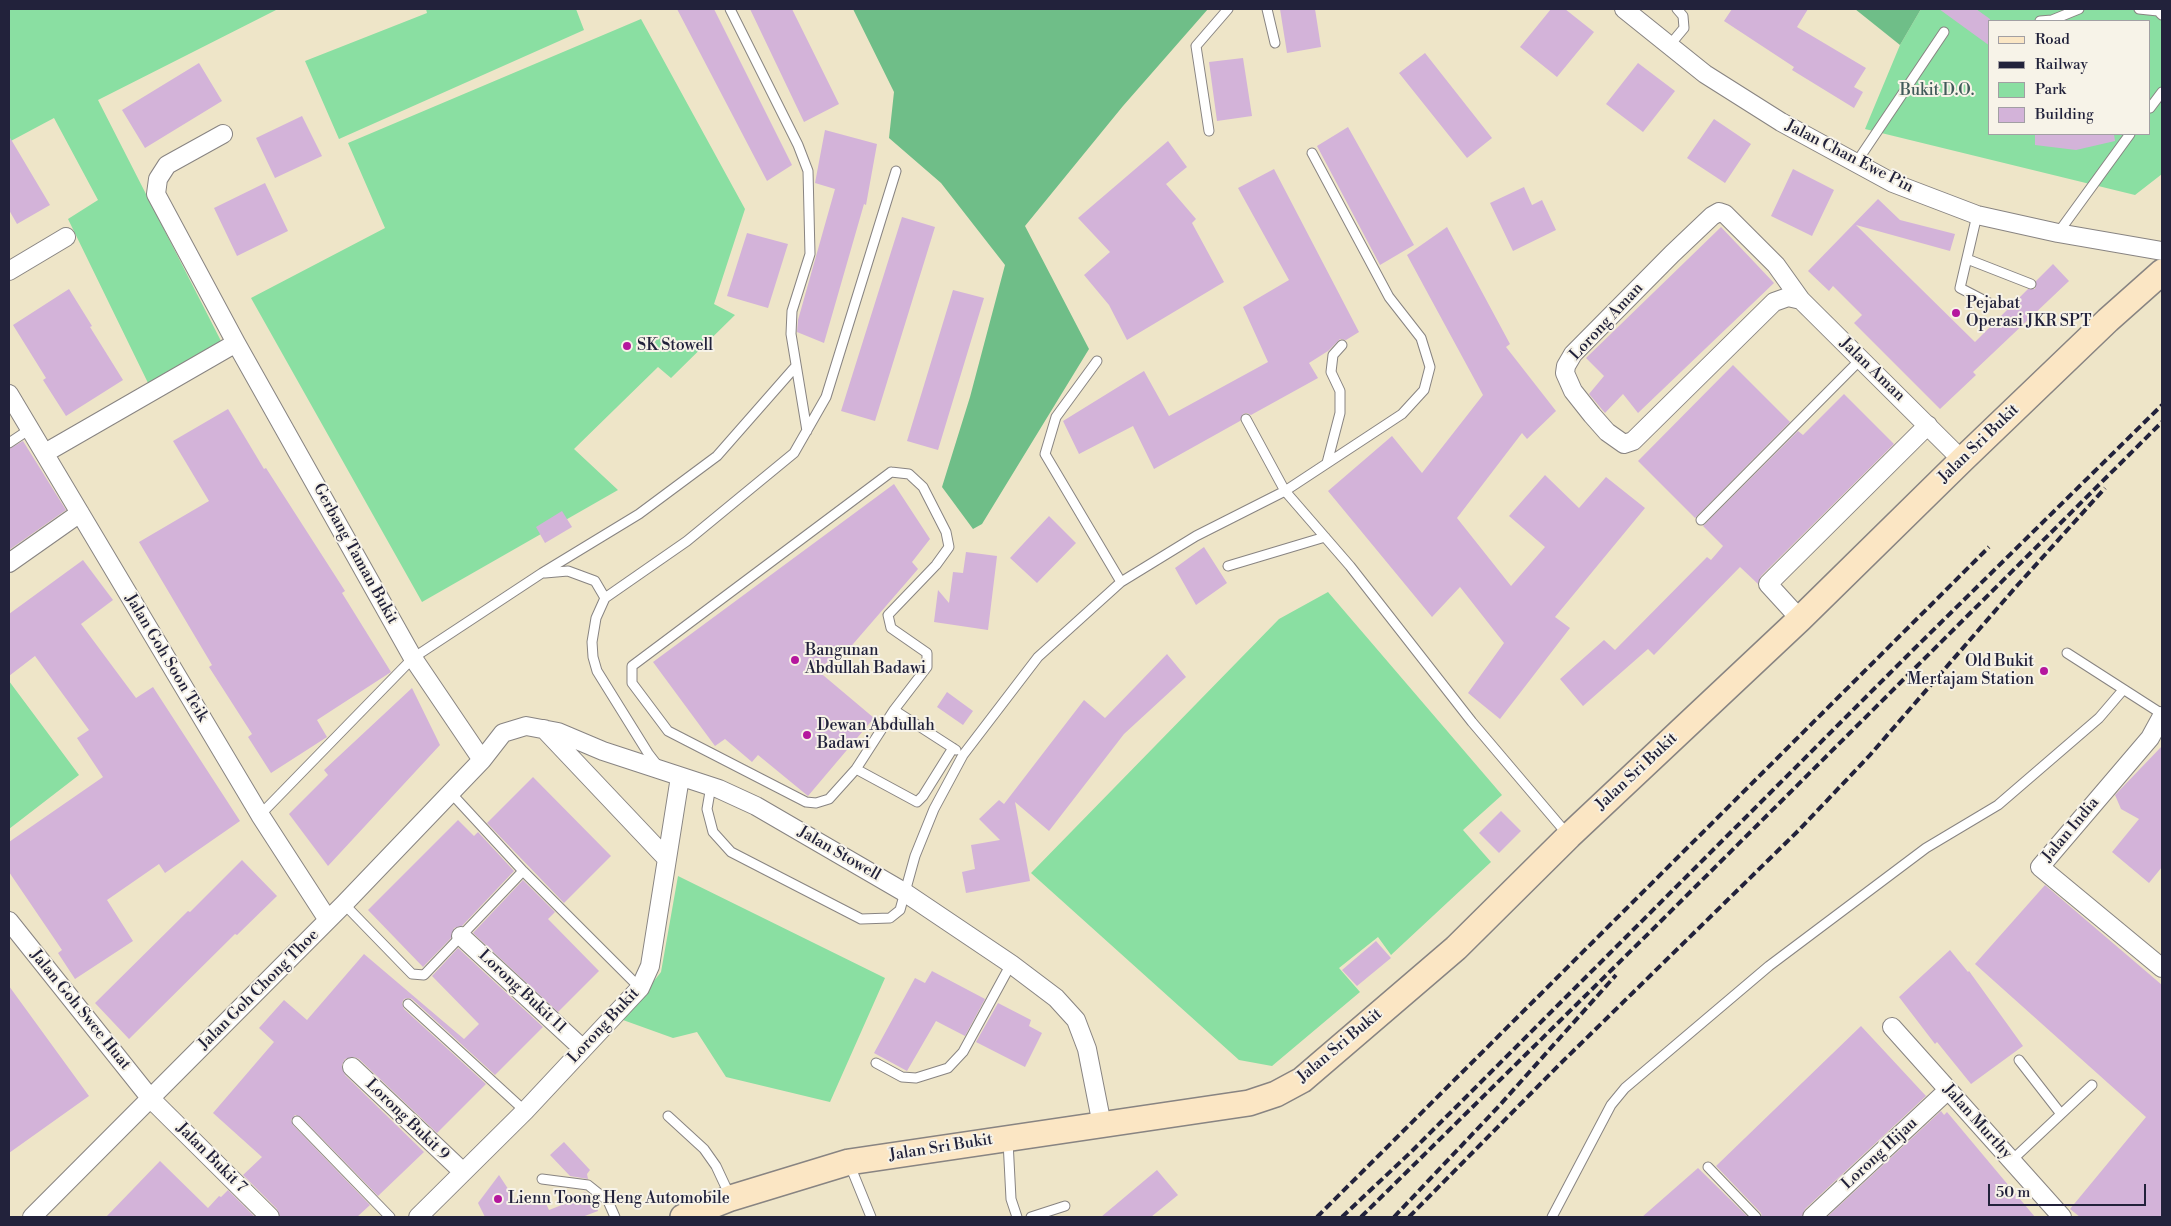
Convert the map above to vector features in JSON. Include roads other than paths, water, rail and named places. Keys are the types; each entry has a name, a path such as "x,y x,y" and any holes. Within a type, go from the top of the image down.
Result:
{"street":[{"name":"Jalan Chan Ewe Pin","path":"1624,9 1668,46 1706,74 1781,122 1892,183 1977,215 2058,233 2162,251"},
{"name":"Gerbang Taman Bukit","path":"223,134 167,165 158,179 156,194 236,344 414,658 482,760"},
{"name":"Lorong Aman","path":"1718,212 1725,214 1776,265 1801,300 1788,298 1774,302 1633,441 1624,444 1607,432 1592,415 1573,391 1565,373 1566,366 1573,354 1672,254 1718,212"},
{"path":"9,271 66,237"},
{"name":"Jalan Sri Bukit","path":"684,1217 731,1198 849,1162 1249,1103 1276,1094 1302,1080 1456,948 1569,836 1800,619 2108,320 2162,272"},
{"name":"Jalan Aman","path":"1801,300 1962,460"},
{"path":"45,454 236,344"},
{"name":"Jalan Goh Soon Teik","path":"9,394 260,815 328,920"},
{"path":"1800,619 1768,584 1928,425"},
{"path":"9,563 80,513"},
{"name":"Jalan India","path":"2162,715 2150,738 2040,866 2162,968"},
{"name":"Jalan Stowell","path":"482,760 503,733 526,726 558,732 603,751 672,775 712,786 756,806 904,892 1011,964 1056,998 1076,1020 1087,1049 1102,1125"},
{"path":"544,729 667,858"},
{"name":"Jalan Goh Chong Thoe","path":"32,1217 344,904 482,760"},
{"name":"Lorong Bukit","path":"418,1217 525,1111 640,988 650,966 667,858 672,775"},
{"name":"Jalan Goh Swee Huat","path":"12,931 151,1099"},
{"name":"Lorong Bukit 11","path":"461,936 583,1049"},
{"name":"Jalan Murthy","path":"1892,1028 2062,1217"},
{"name":"Lorong Bukit 9","path":"352,1067 463,1172"},
{"name":"Lorong Hijau","path":"1812,1217 1948,1090"},
{"name":"Jalan Bukit 7","path":"151,1099 270,1217"}],"lane":[{"path":"730,9 798,144 808,171 810,254 792,311 791,334 807,431"},
{"path":"1209,131 1196,46 1228,9"},
{"path":"1267,9 1275,43"},
{"path":"1668,46 1684,28 1682,16 1677,9"},
{"path":"2052,20 2079,9"},
{"path":"2139,9 2158,11 2162,15"},
{"path":"1856,163 1944,32"},
{"path":"2151,107 2162,92"},
{"path":"2058,233 2129,135"},
{"path":"712,786 707,809 713,832 731,852 861,919 890,918 900,910 916,856 934,809 963,754 1038,657 1121,582 1196,536 1285,491 1402,414 1424,390 1430,366 1421,338 1389,296 1312,152"},
{"path":"672,775 648,754 597,671 593,657 592,642 596,618 605,598 687,541 794,453 826,398 896,171"},
{"path":"1977,215 1960,288 1989,303"},
{"path":"1967,259 2031,284"},
{"path":"1327,463 1340,413 1340,391 1332,372 1333,355 1342,345"},
{"path":"1701,520 1861,359"},
{"path":"1097,361 1056,417 1045,454 1121,582"},
{"path":"260,815 414,658 542,573 640,514 717,456 796,366"},
{"path":"1246,419 1285,491 1325,537 1472,722 1569,836"},
{"path":"9,443 30,429"},
{"path":"891,472 909,474 923,487 946,532 949,547 936,565 888,616 891,628 927,653 926,667 894,710 856,769 829,799 816,803 806,802 668,731 632,683 632,666 891,472"},
{"path":"1228,566 1325,537"},
{"path":"542,573 568,571 595,581 605,598"},
{"path":"2067,653 2162,715"},
{"path":"1552,1217 1611,1105 1625,1088 1769,966 1926,848 1998,805 2099,718 2123,690"},
{"path":"894,710 963,754"},
{"path":"856,769 917,802 923,796 953,748"},
{"path":"451,793 522,871 640,988"},
{"path":"344,904 412,974 424,975 522,871"},
{"path":"876,1063 902,1077 916,1078 948,1068 963,1052 1011,964"},
{"path":"408,1004 525,1111"},
{"path":"2018,1060 2061,1114"},
{"path":"2011,1161 2092,1085"},
{"path":"668,1116 704,1149 716,1166 731,1198"},
{"path":"297,1121 390,1217"},
{"path":"1008,1138 1011,1199 1017,1217"},
{"path":"849,1162 871,1217"},
{"path":"1708,1167 1756,1217"},
{"path":"542,1179 588,1185 608,1201 615,1217"},
{"path":"1031,1217 1065,1206"}],"railway":[{"path":"1342,1217 1412,1151 1914,649 2162,405"},
{"path":"1361,1217 2162,422"},
{"path":"1409,1217 1559,1065 1799,830 1870,755 2105,488"},
{"path":"1317,1217 1989,547"},
{"path":"1394,1217 1499,1106 1616,975"}],"place":[{"name":"Pejabat Operasi JKR SPT","path":"1956,313"},
{"name":"SK Stowell","path":"627,346"},
{"name":"Bangunan Abdullah Badawi","path":"795,660"},
{"name":"Old Bukit Mertajam Station","path":"2044,671"},
{"name":"Dewan Abdullah Badawi","path":"807,735"},
{"name":"Lienn Toong Heng Automobile","path":"498,1199"}],"park label":[{"name":"Bukit D.O.","path":"1937,91"}]}
